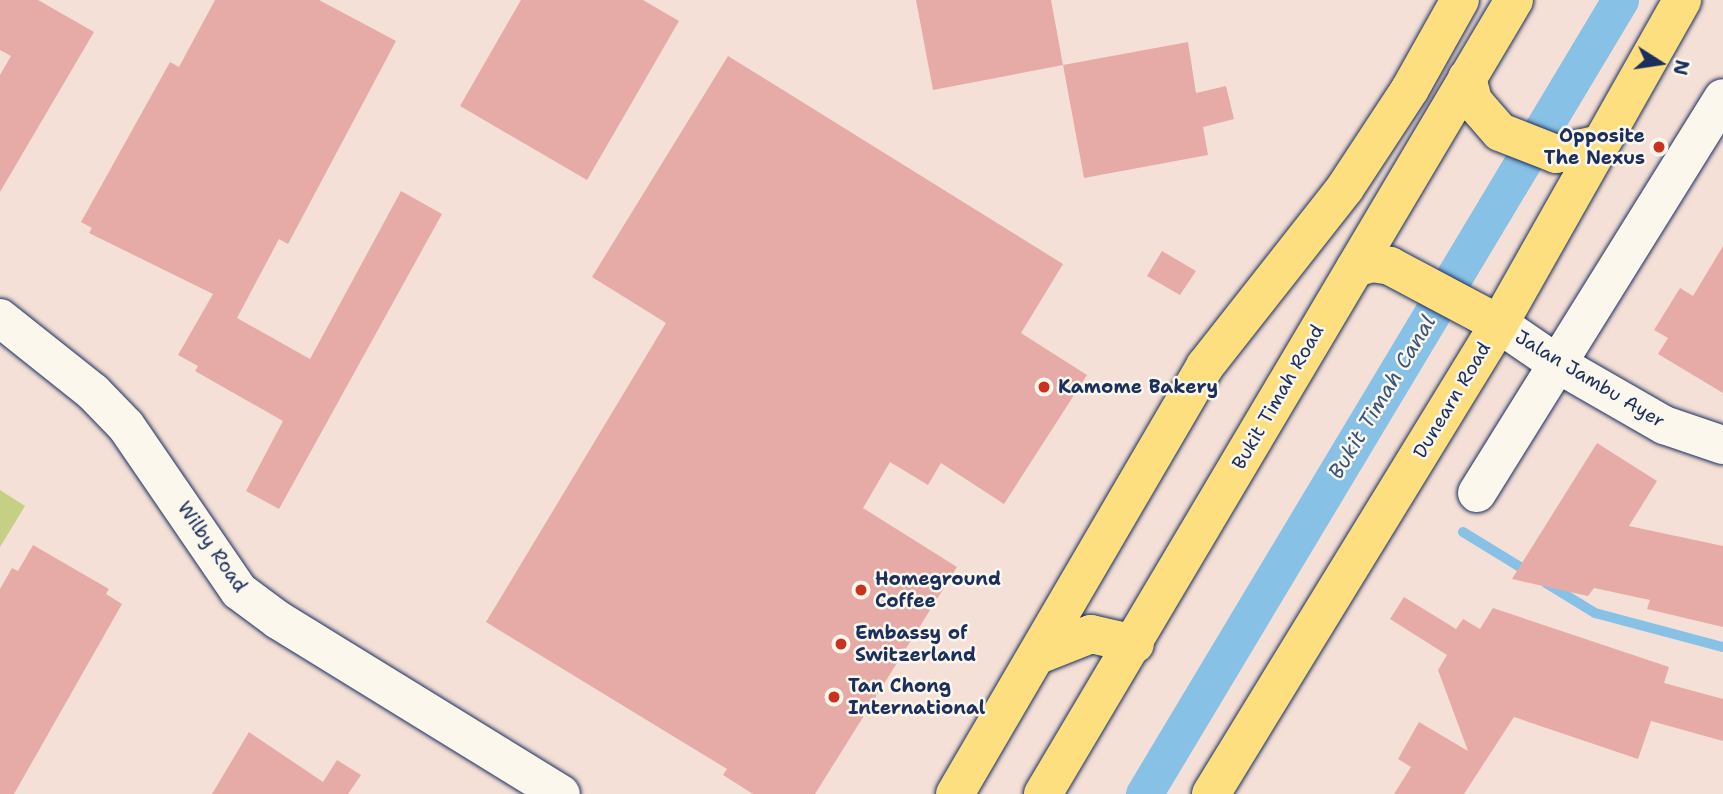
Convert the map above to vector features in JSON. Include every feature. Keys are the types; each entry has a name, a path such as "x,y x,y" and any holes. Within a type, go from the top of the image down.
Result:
{"highway":[{"path":"956,794 1038,655 1063,603 1205,366 1345,188 1410,89 1460,0"},
{"name":"Bukit Timah Road","path":"1043,794 1135,644 1514,0"},
{"name":"Dunearn Road","path":"1211,794 1499,324 1682,0"},
{"path":"1467,78 1473,101 1500,132 1556,154 1600,144"},
{"path":"1355,268 1372,263 1390,266 1499,324"},
{"path":"1038,655 1091,634 1135,644"}],"street":[{"path":"1477,493 1723,98"},
{"name":"Jalan Jambu Ayer","path":"1499,324 1556,363 1664,425 1723,445"},
{"name":"Wilby Road","path":"2,326 93,392 126,426 239,591 278,620 561,794"}],"green space":[{"path":"0,490 25,506 0,547"}],"building":[{"path":"0,0 38,0 94,32 0,192 0,75 11,56 0,50"},
{"path":"215,0 319,0 396,41 288,244 279,239 237,318 310,359 401,191 442,214 279,509 246,491 283,421 195,371 198,366 178,355 213,294 89,233 92,228 81,222 170,62 179,67"},
{"path":"521,0 643,0 679,21 587,180 460,106"},
{"path":"916,0 1051,0 1063,65 933,90"},
{"path":"1188,42 1196,93 1226,86 1234,119 1203,127 1208,155 1084,178 1063,65"},
{"path":"728,56 1063,264 1021,333 1087,375 1004,504 941,463 928,485 890,462 863,508 957,567 815,794 753,794 723,775 727,769 486,622 666,323 592,277"},
{"path":"1723,246 1723,393 1658,354 1668,338 1654,330 1680,288 1693,296"},
{"path":"1162,251 1196,271 1180,295 1147,276"},
{"path":"1597,443 1657,481 1629,526 1723,546 1723,627 1647,609 1650,600 1594,588 1588,596 1512,579"},
{"path":"33,545 109,589 106,594 122,604 14,794 0,794 0,589 12,568 18,571"},
{"path":"1404,597 1456,629 1463,619 1480,629 1493,608 1669,667 1664,683 1723,699 1723,741 1651,721 1638,759 1514,717 1464,794 1394,794 1411,767 1398,759 1419,722 1468,751 1438,670 1447,655 1390,619"},
{"path":"249,732 323,782 337,760 361,775 348,794 212,794"}],"waterway":[{"name":"Bukit Timah Canal","path":"1144,794 1620,0"},
{"path":"1463,532 1530,573"},
{"path":"1546,583 1595,613 1723,647"}],"place":[{"name":"Opposite The Nexus","path":"1659,147"},
{"name":"Kamome Bakery","path":"1044,387"},
{"name":"Homeground Coffee","path":"861,590"},
{"name":"Embassy of Switzerland","path":"841,644"},
{"name":"Tan Chong International","path":"834,697"}]}
